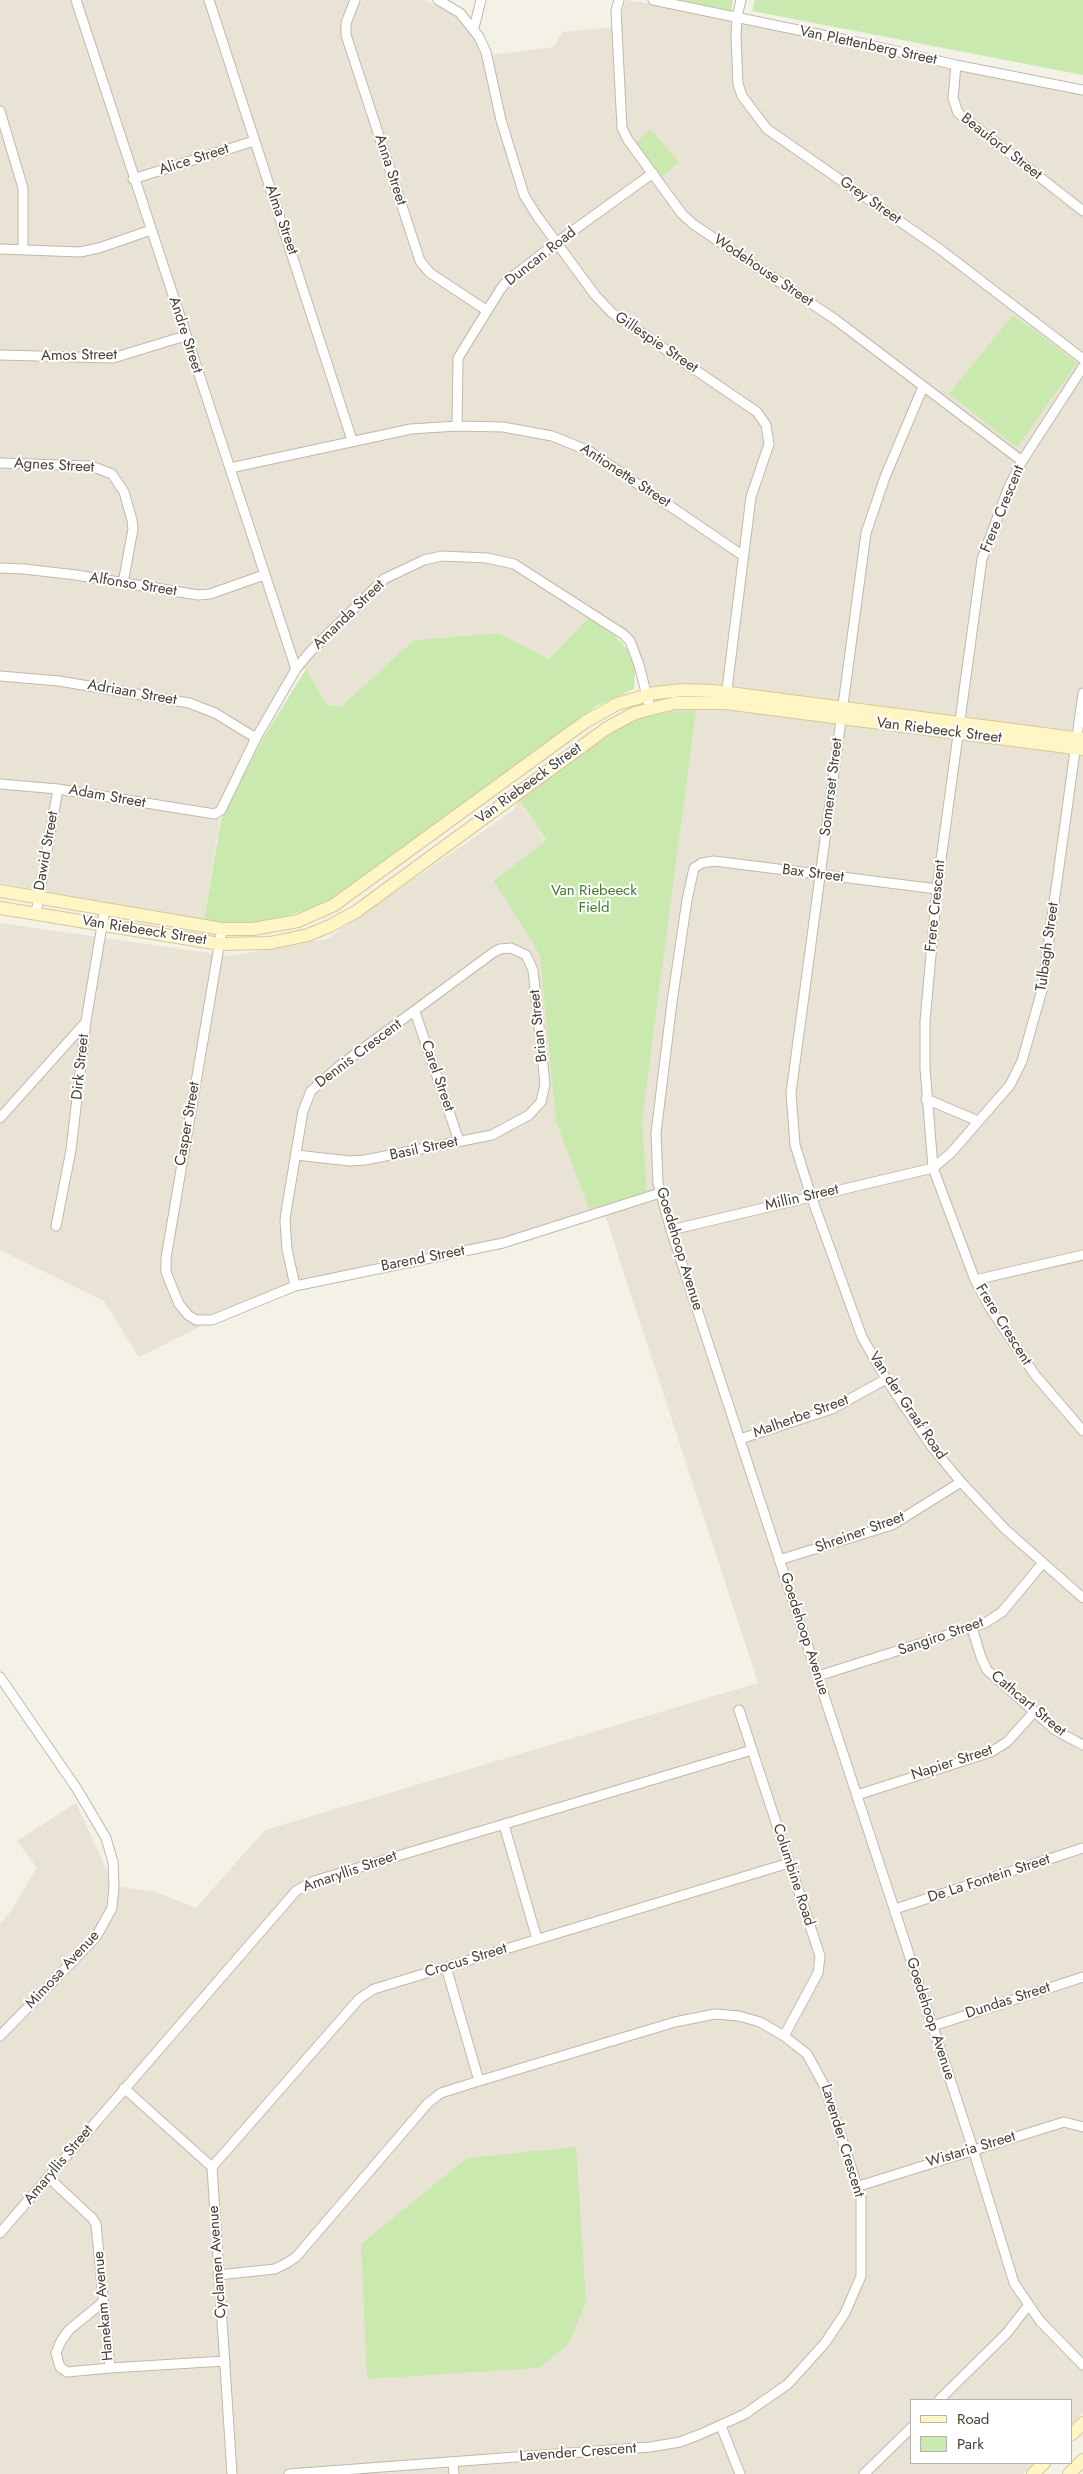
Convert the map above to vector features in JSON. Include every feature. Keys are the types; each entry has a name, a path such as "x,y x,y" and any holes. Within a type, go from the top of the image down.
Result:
{"street":[{"name":"Andre Street","path":"76,0 133,179 296,669"},
{"name":"Alma Street","path":"209,0 352,440"},
{"name":"Anna Street","path":"355,0 346,23 346,35 420,261 430,273 486,310"},
{"name":"Gillespie Street","path":"438,0 452,7 474,28 486,52 501,120 522,188 532,210 595,296 612,313 757,412 768,430 769,444 751,497 742,555 726,698"},
{"path":"474,28 482,0"},
{"name":"Wodehouse Street","path":"619,0 616,11 622,128 682,214 693,224 836,320 1022,461"},
{"name":"Van Plettenberg Street","path":"652,0 1083,90"},
{"name":"Grey Street","path":"740,0 736,17 738,84 742,96 771,133 941,250 1083,359"},
{"name":"Beauford Street","path":"956,65 953,98 958,113 1083,211"},
{"path":"0,111 23,188 23,250"},
{"name":"Alice Street","path":"133,179 254,141"},
{"name":"Duncan Road","path":"457,426 458,358 486,310 507,281 653,173"},
{"path":"0,249 80,252 99,248 151,230"},
{"name":"Amos Street","path":"0,355 112,358 185,336"},
{"name":"Frere Crescent","path":"1083,367 1022,461 1004,498 982,559 937,889 925,1021 926,1099 933,1168 975,1280 990,1308 1035,1375 1083,1431"},
{"name":"Somerset Street","path":"811,1196 795,1145 792,1093 868,523 901,436 923,387"},
{"name":"Antionette Street","path":"230,468 411,428 503,427 552,436 577,445 742,555"},
{"name":"Agnes Street","path":"0,463 91,466 112,474 124,492 133,529 123,583"},
{"name":"Amanda Street","path":"213,815 221,810 256,738 296,669 322,639 384,579 431,558 466,556 514,564 623,634 630,641 639,665 650,708"},
{"name":"Alfonso Street","path":"0,568 33,570 204,595 264,575"},
{"name":"Adriaan Street","path":"0,676 59,681 189,703 215,713 256,738"},
{"name":"Van Riebeeck Street","path":"0,891 39,896 222,929 253,929 281,925 329,908 585,722 617,704 647,695 682,690 726,698 1079,744"},
{"name":"Tulbagh Street","path":"933,1168 951,1152 1010,1085 1019,1070 1038,1011 1079,744 1083,692"},
{"name":"Van Riebeeck Street","path":"0,908 220,944 253,945 282,941 317,932 357,911 595,735 623,718 650,708 726,698"},
{"name":"Adam Street","path":"0,784 58,789 213,815"},
{"name":"Dawid Street","path":"36,913 58,789"},
{"name":"Bax Street","path":"692,871 702,863 714,861 820,876 937,889"},
{"name":"Goedehoop Avenue","path":"692,871 672,1002 656,1133 660,1193 973,2149 1014,2283 1028,2306 1083,2365"},
{"name":"Dirk Street","path":"56,1226 71,1150 86,1021 105,908"},
{"name":"Casper Street","path":"188,1315 179,1304 166,1272 166,1258 222,929"},
{"name":"Dennis Crescent","path":"295,1286 285,1229 304,1106 315,1086 500,949 511,948 523,952"},
{"name":"Brian Street","path":"523,952 530,961 533,970 546,1084 541,1102"},
{"name":"Carel Street","path":"415,1012 460,1141"},
{"path":"0,1118 86,1021"},
{"path":"926,1099 978,1121"},
{"name":"Basil Street","path":"296,1155 356,1161 502,1132 529,1114 541,1102"},
{"name":"Millin Street","path":"671,1230 933,1168"},
{"name":"Barend Street","path":"188,1315 196,1320 212,1320 295,1286 503,1243 660,1193"},
{"name":"Van der Graaf Road","path":"811,1196 862,1337 886,1379 932,1447 961,1482 1006,1530 1042,1564 1083,1598"},
{"path":"975,1280 1083,1255"},
{"name":"Malherbe Street","path":"740,1439 832,1409 886,1379"},
{"name":"Shreiner Street","path":"779,1560 892,1525 961,1482"},
{"name":"Sangiro Street","path":"818,1676 972,1628 1002,1612 1042,1564"},
{"name":"Cathcart Street","path":"972,1628 981,1657 988,1670 1055,1730 1083,1745"},
{"name":"Mimosa Avenue","path":"0,1677 77,1789 106,1838 112,1859 114,1886 112,1908 96,1937 0,2036"},
{"name":"Columbine Road","path":"738,1710 820,1962 818,1973 784,2036"},
{"name":"Napier Street","path":"857,1794 991,1752 1007,1742 1034,1712"},
{"name":"Amaryllis Street","path":"0,2233 296,1891 314,1881 752,1750"},
{"path":"504,1825 537,1939"},
{"name":"De La Fontein Street","path":"895,1909 1083,1848"},
{"name":"Crocus Street","path":"212,2167 359,1999 374,1989 789,1863"},
{"path":"446,1967 479,2081"},
{"name":"Dundas Street","path":"932,2026 1083,1977"},
{"name":"Lavender Crescent","path":"218,2275 275,2269 291,2260 428,2102 441,2093 675,2022 705,2015 748,2018 760,2022 784,2036 807,2054 821,2076 859,2186 863,2267 859,2282 845,2313 825,2342 788,2384 744,2414 721,2426 680,2442 650,2447 289,2474"},
{"path":"124,2088 212,2167"},
{"name":"Wistaria Street","path":"859,2186 1064,2122 1083,2127"},
{"name":"Cyclamen Avenue","path":"212,2167 232,2474"},
{"name":"Hanekam Avenue","path":"49,2178 96,2224 110,2368 225,2361"},
{"path":"103,2302 69,2330 61,2341 56,2353 60,2367 67,2372 110,2368"},
{"path":"940,2399 1006,2334 1028,2306"},
{"path":"1073,2433 1083,2423"},
{"path":"721,2426 740,2474"},
{"path":"864,2474 910,2429"},
{"path":"1069,2474 1083,2460"},
{"path":"453,2463 454,2474"},
{"path":"1033,2474 1043,2464"}],"shaded area":[{"path":"0,0 424,0 454,14 478,44 482,56 554,47 562,32 617,27 626,0 737,17 1083,90 1083,2412 1073,2423 1073,2399 910,2399 910,2464 1033,2464 1023,2474 0,2474 0,1924 11,1911 37,1868 17,1841 76,1803 114,1886 155,1892 196,1908 265,1830 758,1683 604,1212 545,1232 325,1279 220,1317 139,1357 104,1301 0,1250 0,923 230,956 327,939 514,810 519,798 651,714 632,647 593,613 549,659 499,633 414,640 342,707 327,705 306,669 296,669 221,810 204,920 0,883"}],"green space":[{"path":"681,0 733,0 731,11"},
{"path":"755,0 1083,0 1083,75 752,11"},
{"path":"650,129 679,162 661,177 636,143"},
{"path":"1013,315 1077,363 1017,447 949,394"},
{"path":"588,618 614,635 629,651 635,670 634,689 596,706 324,905 268,921 222,923 204,920 221,819 262,740 306,669 327,705 341,707 414,640 499,633 549,659"},
{"name":"Van Riebeeck Field","path":"696,710 642,1120 647,1192 589,1209 556,1121 540,955 494,881 547,840 519,798 617,728 651,714"},
{"path":"576,2147 586,2302 569,2343 539,2368 367,2379 361,2244 467,2158"}]}
